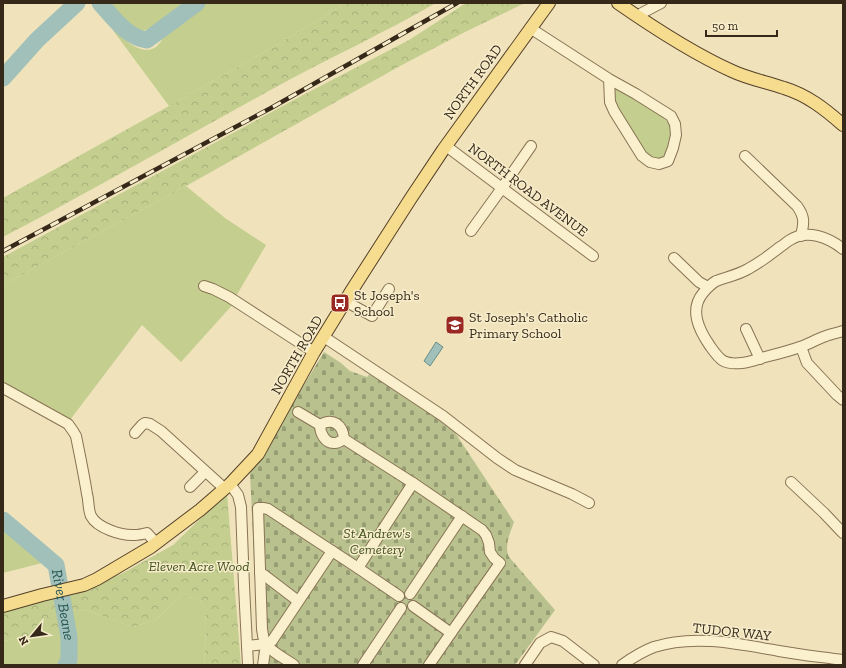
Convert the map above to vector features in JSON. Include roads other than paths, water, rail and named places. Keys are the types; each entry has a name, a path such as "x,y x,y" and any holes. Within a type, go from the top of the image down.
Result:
{"main road":[{"name":"NORTH ROAD","path":"3,606 74,588 97,579 156,543 200,510 228,487 258,454 314,352 411,198 446,146 549,3"},
{"path":"618,3 638,17 728,70 743,76 785,88 804,96 818,104 843,125"}],"street":[{"path":"638,17 642,13 661,3"},
{"path":"530,28 609,79 671,116 675,124 676,136 668,161 659,164 650,162 642,156 610,102 609,79"},
{"name":"NORTH ROAD AVENUE","path":"446,146 593,256"},
{"path":"471,231 531,146"},
{"path":"745,156 797,206 803,219 801,236"},
{"path":"843,249 834,242 811,234 790,239 747,270 716,282 708,287 700,296 697,304 696,315 698,326 704,338 721,360 726,362 742,363 760,359 801,347 825,336 843,331"},
{"path":"674,258 699,282 708,287"},
{"path":"204,286 229,297 314,352"},
{"path":"345,301 372,316 389,289"},
{"path":"746,329 760,359"},
{"path":"324,337 443,416 497,458 516,470 588,502"},
{"path":"801,347 807,363 843,400"},
{"path":"3,388 68,424 74,431 88,497 89,510 94,520 100,525 119,533 134,535 147,533 156,543"},
{"path":"298,412 320,425"},
{"path":"320,425 329,421 338,424 342,429 344,439 413,482 482,530 489,543 490,552 500,563 429,665"},
{"path":"135,433 145,422 150,424 161,431 205,472 238,495 241,507 248,665"},
{"path":"320,425 321,433 326,440 336,443 344,439"},
{"path":"190,488 205,472"},
{"path":"358,568 413,482"},
{"path":"791,482 843,533"},
{"path":"263,665 266,644 262,629 258,508 268,509 399,596"},
{"path":"410,594 462,516"},
{"path":"247,646 266,644 272,641 332,551"},
{"path":"260,574 264,575 298,601"},
{"path":"404,593 410,594 414,600 413,606 407,610 401,608 397,603 399,596 404,593"},
{"path":"413,606 451,633"},
{"path":"363,665 401,608"},
{"path":"524,665 540,643 551,637 563,641 594,665"},
{"name":"TUDOR WAY","path":"622,665 638,654 653,648 686,641 708,641 749,645 838,661"},
{"path":"266,644 294,665"}],"water":[{"path":"436,342 443,347 430,366 424,361"}],"waterway":[{"name":"River Beane","path":"3,78 37,40 77,3"},
{"name":"River Beane","path":"100,3 127,31 147,40 197,3"},
{"name":"River Beane","path":"3,520 56,565 69,637 69,660 66,665"}],"railway":[{"path":"3,251 271,108 457,3"}],"place":[{"name":"St Joseph's School","path":"340,303"},
{"name":"St Joseph's Catholic Primary School","path":"455,325"}],"park label":[{"name":"St Andrew's Cemetery","path":"377,542"},
{"name":"Eleven Acre Wood","path":"199,566"}]}
